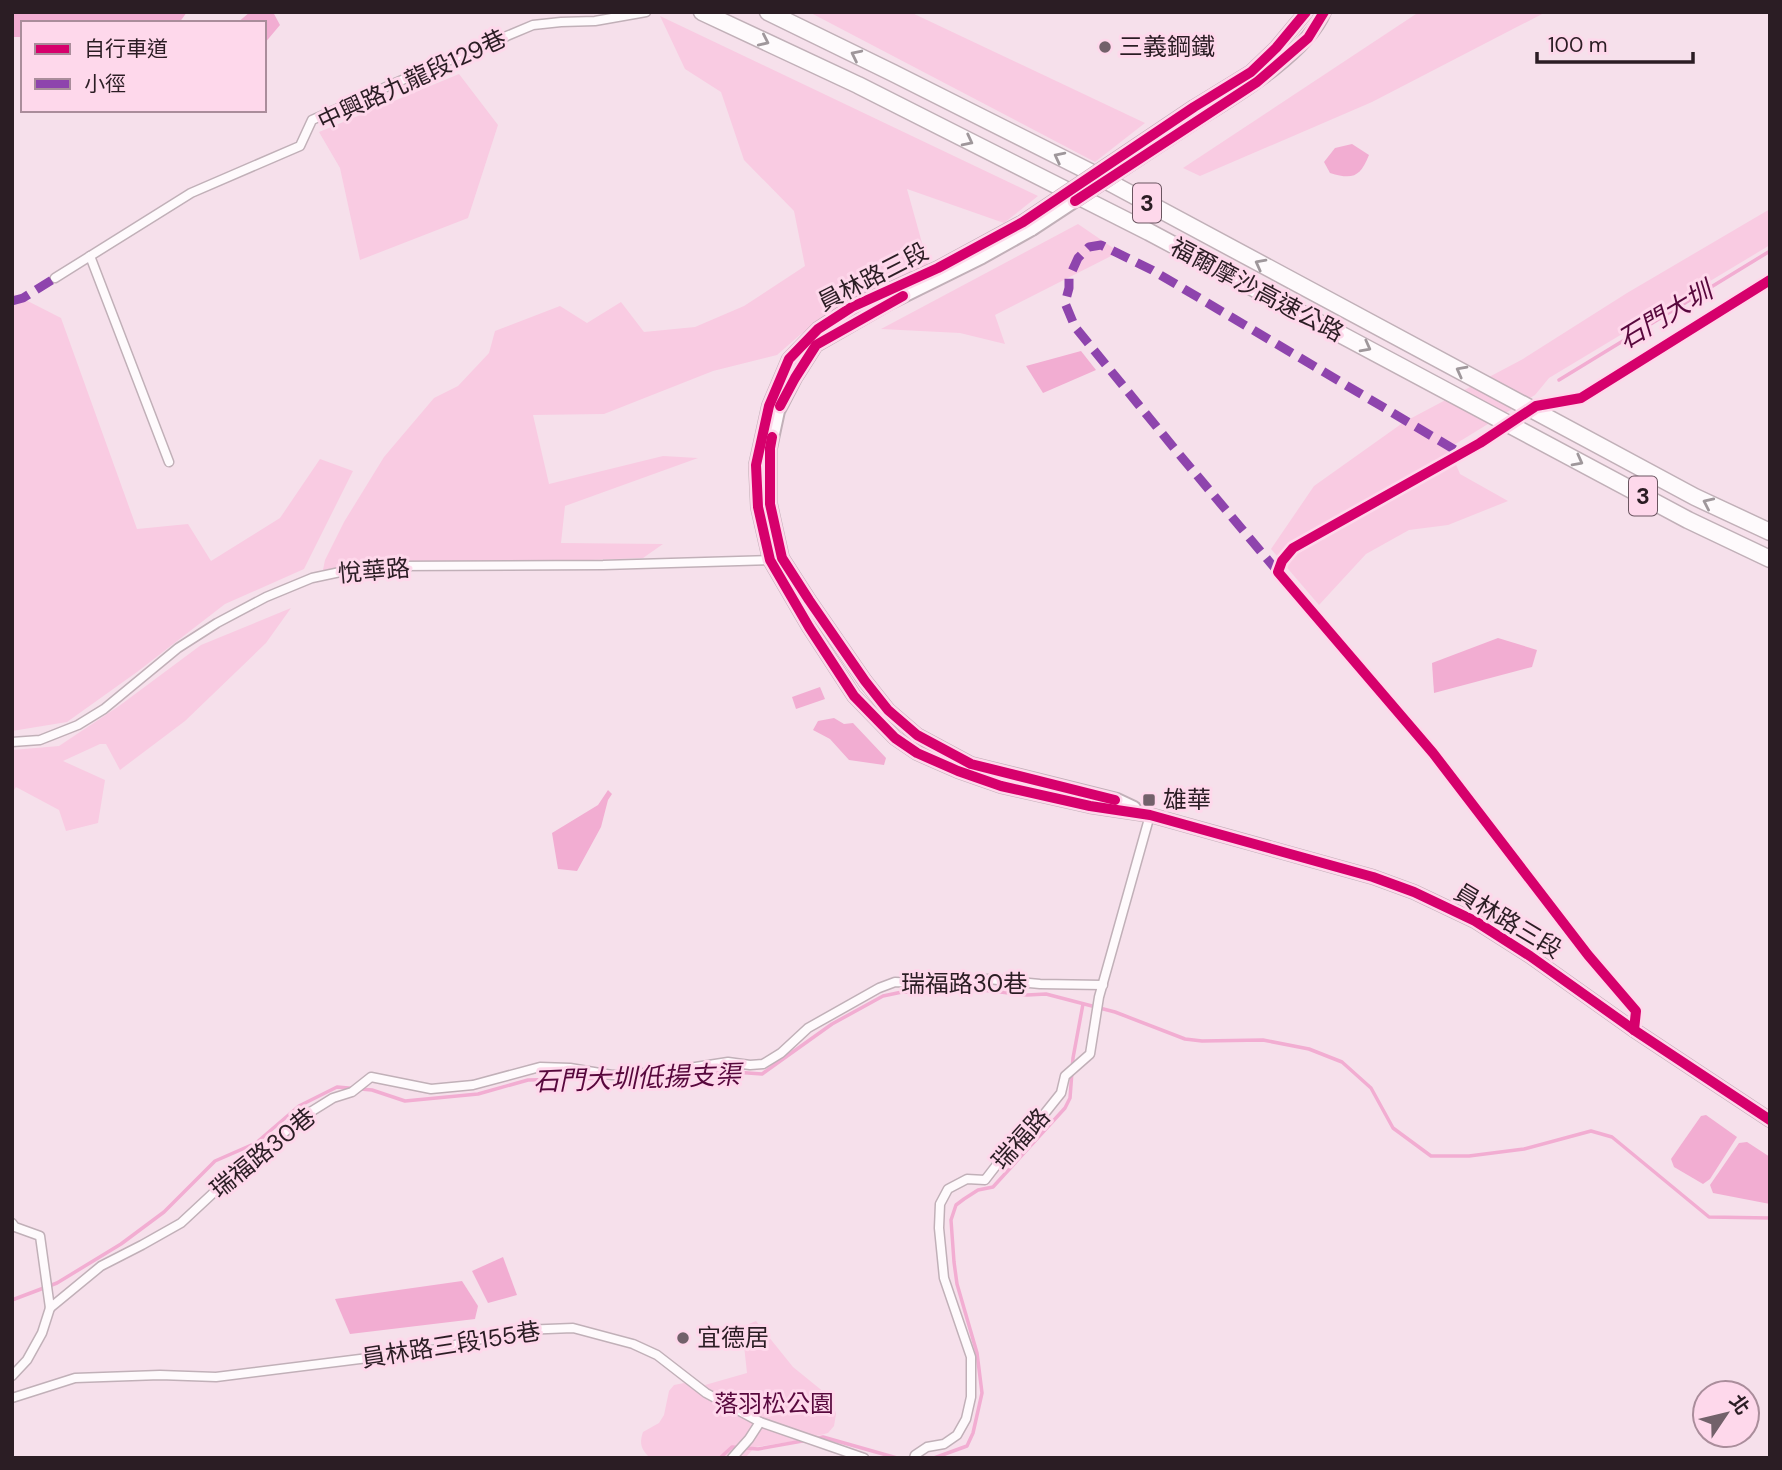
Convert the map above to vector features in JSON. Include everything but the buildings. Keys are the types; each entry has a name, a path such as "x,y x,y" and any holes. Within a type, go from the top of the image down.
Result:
{"highway":[{"name":"福爾摩沙高速公路","path":"702,12 858,85 1149,232 1688,520 1770,559"},
{"name":"福爾摩沙高速公路","path":"768,12 1090,173 1695,497 1770,532"}],"main road":[{"name":"3","path":"1254,77 1306,12"},
{"name":"3","path":"1254,77 1308,38 1324,12"},
{"name":"員林路三段","path":"1254,77 1027,225 852,307 818,329 789,359 769,406 756,465 758,507 776,559 809,627 854,696 895,738 918,753 1001,786 1150,816 1373,877 1414,892 1475,921 1530,956 1634,1030 1770,1120"}],"street":[{"name":"中興路九龍段129巷","path":"55,278 191,193 300,146 312,120 533,25 595,21 645,13"},
{"path":"90,256 169,462"},
{"name":"悅華路","path":"12,741 40,740 78,725 104,709 178,648 216,623 266,597 312,578 359,568 390,566 603,565 776,559"},
{"name":"瑞福路","path":"915,1457 927,1447 944,1444 957,1435 966,1419 971,1397 971,1357 944,1278 939,1228 940,1203 948,1189 967,1178 985,1180 1022,1132 1045,1113 1061,1093 1065,1076 1090,1054 1098,1002 1150,816"},
{"name":"瑞福路30巷","path":"50,1308 101,1266 181,1223 296,1121 333,1098 352,1092 371,1077 431,1089 473,1085 540,1067 570,1068 612,1075 663,1072 728,1062 763,1064 781,1053 808,1028 878,988 895,982 940,984 988,979 1040,984 1103,985"},
{"path":"12,1223 15,1227 40,1236 50,1308 42,1333 27,1360 12,1376"},
{"name":"員林路三段155巷","path":"12,1398 75,1378 227,1376 432,1350 522,1330 573,1328 633,1344 657,1355 706,1393 760,1422 864,1458"},
{"path":"735,1455 760,1422"}],"green space":[{"path":"809,12 910,12 1145,123 1095,162"},
{"path":"1419,12 1546,12 1372,102 1200,176 1183,168"},
{"path":"660,16 1038,196 1004,223 907,189 929,268 801,334 777,355 713,371 604,414 533,415 549,484 663,456 698,458 565,506 561,543 663,544 643,558 323,570 325,560 344,522 384,457 434,398 458,386 489,353 495,331 560,306 587,323 621,302 644,332 695,327 744,306 805,266 794,211 744,160 721,92 685,69"},
{"path":"459,74 498,125 468,218 360,260 340,168 319,132"},
{"path":"1770,209 1770,245 1549,378 1535,395 1449,448 1460,474 1508,501 1448,525 1409,530 1366,554 1319,605 1271,549 1314,486 1404,422 1523,359 1627,293"},
{"path":"1078,224 1119,252 995,315 1005,344 960,333 881,329"},
{"path":"12,293 61,318 137,529 188,524 211,561 280,518 320,459 353,471 304,569 225,604 67,722 12,731"},
{"path":"291,608 266,643 185,721 120,770 106,744 100,744 63,761 105,780 98,823 66,831 59,810 16,787 12,793 12,750 59,746 119,706 201,645"},
{"name":"落羽松公園","path":"756,1321 793,1367 825,1393 836,1414 834,1426 828,1433 802,1440 755,1447 745,1458 650,1458 641,1443 643,1432 659,1423 664,1415 669,1391 674,1385 705,1385 747,1373 742,1327"}],"shaded area":[{"path":"12,12 187,12 180,21 21,21 21,37 12,37"},
{"path":"250,12 273,12 280,25 266,42 266,21 239,21"},
{"path":"1352,144 1369,155 1359,172 1350,176 1330,173 1324,162 1335,148"},
{"path":"1081,351 1096,370 1043,393 1026,366"},
{"path":"1498,638 1537,650 1532,667 1434,693 1432,663"},
{"path":"820,687 825,699 796,709 792,697"},
{"path":"834,718 844,724 853,723 886,758 884,765 849,760 830,739 813,730 818,721"},
{"path":"608,790 612,794 601,827 577,871 558,869 552,833 598,805"},
{"path":"1706,1115 1737,1137 1710,1179 1703,1184 1674,1167 1671,1159 1701,1116"},
{"path":"1747,1142 1770,1157 1770,1204 1713,1193 1710,1185 1739,1143"},
{"path":"503,1257 517,1295 488,1303 472,1271"},
{"path":"462,1281 478,1306 475,1319 350,1334 335,1299"}],"waterway":[{"name":"石門大圳","path":"1559,380 1770,251"},
{"name":"石門大圳低揚支渠","path":"663,1076 734,1072 762,1074 832,1024 883,996 902,992 982,990 1027,995 1046,994 1115,1012 1185,1039 1263,1040 1309,1049 1342,1062 1371,1088 1393,1128 1431,1156 1469,1156 1524,1149 1591,1131 1612,1137 1709,1217 1770,1218"},
{"path":"934,1458 967,1446 973,1433 982,1393 977,1353 957,1284 951,1220 956,1205 978,1190 993,1187 1065,1108 1070,1098 1073,1058 1083,1004"},
{"name":"石門大圳低揚支渠","path":"12,1300 57,1283 121,1244 164,1212 215,1161 256,1143 299,1106 337,1087 372,1090 405,1101 478,1094 528,1080 610,1078"},
{"path":"815,1439 823,1437 897,1458"},
{"path":"720,1458 732,1447 758,1449 808,1440"}],"marked path":[{"path":"1278,572 1075,327 1065,303 1069,278 1078,258 1089,247 1101,245 1152,270 1462,454"},
{"path":"12,301 23,298 55,278"}],"cycle path":[{"path":"1306,12 1276,48 1251,72 1023,222 938,268 852,307 818,329 789,359 769,406 756,465 758,507 770,560 854,696 895,738 917,753 1001,786 1090,806 1150,815 1373,877 1414,892 1475,921 1530,956 1634,1030 1770,1120"},
{"path":"1075,201 1257,82 1308,38 1324,12"},
{"path":"1634,1030 1636,1011 1588,955 1433,753 1278,572 1282,561 1293,548 1480,443 1536,406 1581,398 1770,280"},
{"path":"780,406 816,345 903,296"},
{"path":"772,437 770,504 782,558 865,681 888,710 917,735 971,764 1115,800"}],"place":[{"name":"三義鋼鐵","path":"1105,47"},
{"name":"雄華","path":"1149,800"},
{"name":"宜德居","path":"683,1338"}]}
